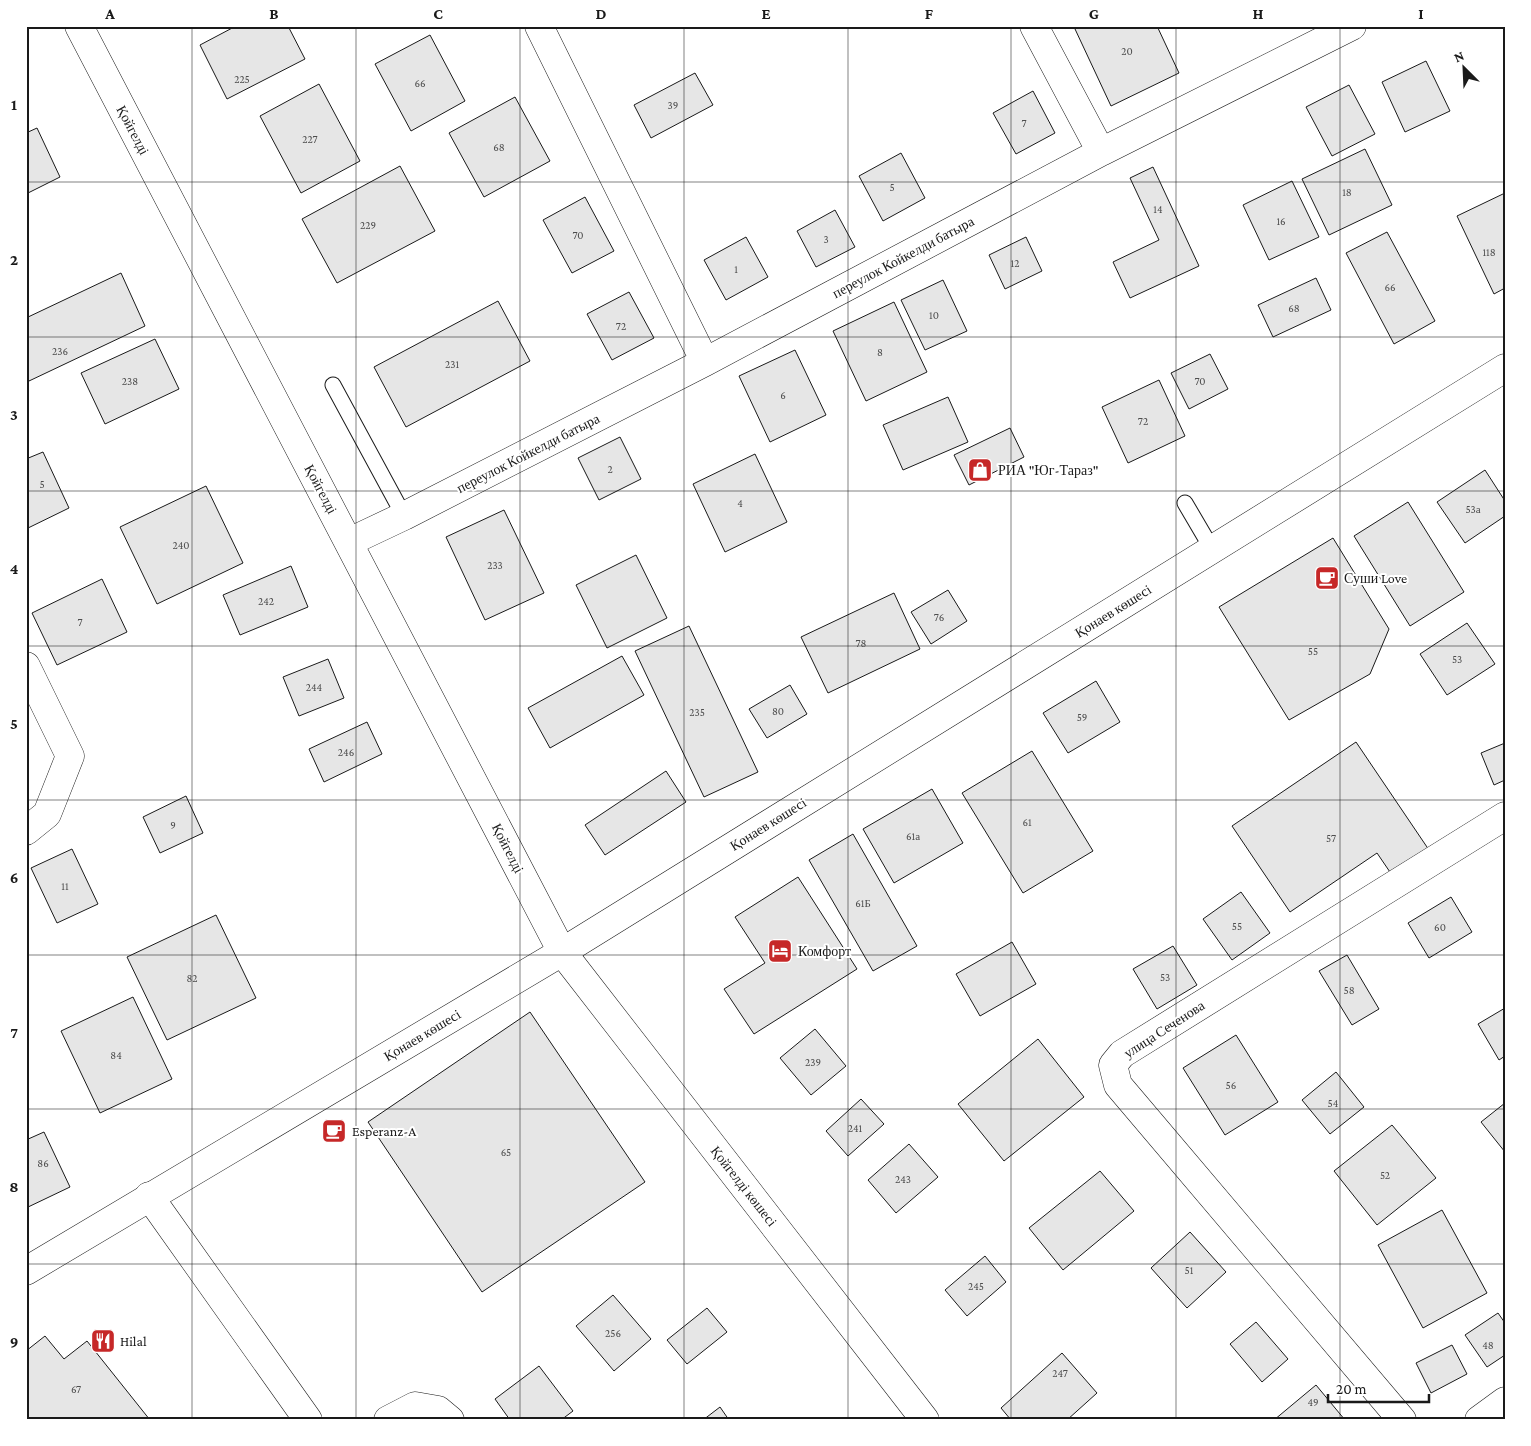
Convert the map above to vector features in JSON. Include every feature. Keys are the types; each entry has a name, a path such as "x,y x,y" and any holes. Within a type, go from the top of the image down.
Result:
{"street":[{"name":"Қойгелді","path":"79,26 562,952"},
{"path":"539,26 705,362"},
{"path":"1034,26 1101,152"},
{"name":"переулок Койкелди батыра","path":"349,542 404,516 705,362 1101,152 1352,26"},
{"name":"Қонаев көшесі","path":"26,1270 562,952 1505,368"},
{"path":"26,666 70,756 47,814 26,830"},
{"name":"улица Сеченова","path":"1402,1420 1118,1085 1113,1065 1122,1054 1505,816"},
{"name":"Қойгелді көшесі","path":"562,952 925,1420"},
{"path":"149,1196 308,1420"},
{"path":"1479,1420 1505,1401"},
{"path":"388,1420 415,1406 438,1410 450,1420"}],"lane":[{"path":"333,385 404,516"},
{"path":"1185,503 1212,549"}],"building":[{"path":"236,26 288,26 305,59 227,99 200,45"},
{"path":"1081,26 1157,26 1179,73 1111,106 1075,29"},
{"path":"430,35 465,101 411,131 375,64"},
{"path":"1426,61 1450,111 1405,132 1382,82"},
{"path":"695,73 713,105 651,138 634,105"},
{"path":"319,84 360,161 301,193 260,116"},
{"path":"1349,85 1375,134 1332,156 1306,107"},
{"path":"1033,91 1055,133 1016,154 993,113"},
{"path":"515,97 550,161 484,197 449,133"},
{"path":"37,128 60,177 26,194 26,133"},
{"path":"1365,149 1392,205 1329,235 1302,179"},
{"path":"901,153 925,198 883,221 859,176"},
{"path":"400,166 435,231 337,283 302,219"},
{"path":"1153,167 1199,266 1130,298 1113,262 1159,240 1130,178"},
{"path":"1292,181 1319,237 1269,260 1243,205"},
{"path":"1505,193 1505,288 1494,294 1457,216"},
{"path":"585,197 614,251 572,273 543,220"},
{"path":"835,210 855,247 816,267 797,231"},
{"path":"1387,232 1435,321 1394,344 1346,253"},
{"path":"746,237 768,277 726,300 704,260"},
{"path":"1026,237 1042,271 1005,289 989,255"},
{"path":"121,273 145,326 29,381 26,375 26,318"},
{"path":"1316,278 1331,310 1273,337 1258,305"},
{"path":"943,280 967,331 925,350 901,300"},
{"path":"629,292 654,338 612,360 587,314"},
{"path":"498,301 530,361 406,427 374,367"},
{"path":"894,302 927,372 866,401 833,331"},
{"path":"155,339 179,389 105,424 81,373"},
{"path":"795,350 826,415 770,442 739,376"},
{"path":"1210,354 1228,389 1189,409 1171,373"},
{"path":"1159,380 1185,436 1128,463 1102,407"},
{"path":"948,397 968,442 903,470 883,425"},
{"path":"1010,428 1024,457 969,485 954,455"},
{"path":"620,437 641,479 599,500 578,458"},
{"path":"43,452 69,508 26,529 26,459"},
{"path":"755,454 787,522 725,552 693,484"},
{"path":"1485,470 1505,501 1505,516 1465,543 1437,502"},
{"path":"206,486 243,563 157,604 120,527"},
{"path":"1408,502 1464,592 1410,626 1354,536"},
{"path":"504,510 544,593 485,620 446,537"},
{"path":"1333,538 1389,629 1370,674 1289,720 1219,607"},
{"path":"636,555 667,618 607,648 576,585"},
{"path":"291,566 308,607 240,635 223,595"},
{"path":"102,579 127,632 57,665 32,613"},
{"path":"948,590 967,621 931,644 911,612"},
{"path":"894,593 920,649 828,693 801,637"},
{"path":"1467,623 1495,664 1447,695 1420,654"},
{"path":"689,626 758,772 704,797 635,651"},
{"path":"622,656 644,695 550,748 528,708"},
{"path":"328,659 344,698 299,716 283,677"},
{"path":"1096,681 1120,722 1068,753 1043,713"},
{"path":"790,685 807,714 767,738 749,709"},
{"path":"367,722 382,754 324,782 309,749"},
{"path":"1356,742 1429,850 1392,875 1377,853 1290,912 1232,826"},
{"path":"1505,743 1505,780 1494,785 1481,753"},
{"path":"1032,751 1093,851 1023,893 962,793"},
{"path":"666,771 686,802 605,855 585,825"},
{"path":"932,789 963,843 894,883 863,829"},
{"path":"186,796 203,833 160,853 143,817"},
{"path":"853,834 917,946 873,971 809,860"},
{"path":"72,849 98,904 57,923 31,868"},
{"path":"798,877 857,969 754,1034 724,989 765,963 735,917"},
{"path":"1241,892 1270,933 1232,960 1203,919"},
{"path":"1451,897 1472,932 1429,958 1408,923"},
{"path":"216,915 256,998 167,1040 127,957"},
{"path":"1012,942 1036,984 980,1016 956,974"},
{"path":"1173,946 1197,985 1157,1009 1133,969"},
{"path":"1347,955 1379,1009 1352,1025 1319,971"},
{"path":"133,997 172,1079 100,1113 61,1031"},
{"path":"1505,1008 1505,1056 1499,1060 1478,1024"},
{"path":"530,1012 645,1182 482,1292 368,1122"},
{"path":"815,1029 846,1066 811,1095 780,1058"},
{"path":"1236,1035 1278,1102 1225,1135 1183,1068"},
{"path":"1038,1039 1084,1097 1004,1161 958,1104"},
{"path":"1336,1072 1364,1107 1330,1134 1302,1100"},
{"path":"861,1099 884,1124 848,1156 826,1131"},
{"path":"1505,1103 1505,1152 1481,1122"},
{"path":"1392,1125 1436,1178 1377,1225 1334,1171"},
{"path":"44,1132 70,1187 26,1208 26,1140"},
{"path":"909,1144 938,1177 896,1213 868,1180"},
{"path":"1100,1171 1134,1211 1063,1270 1029,1228"},
{"path":"1442,1210 1487,1293 1423,1328 1378,1245"},
{"path":"1190,1232 1226,1272 1187,1308 1151,1268"},
{"path":"985,1256 1006,1282 967,1316 945,1290"},
{"path":"613,1295 651,1339 614,1371 576,1326"},
{"path":"707,1308 727,1332 687,1364 667,1340"},
{"path":"1498,1313 1505,1323 1505,1355 1487,1367 1465,1335"},
{"path":"1256,1322 1288,1359 1262,1382 1230,1344"},
{"path":"45,1336 64,1359 87,1341 150,1420 26,1420 26,1351"},
{"path":"1452,1345 1467,1374 1431,1393 1416,1363"},
{"path":"1062,1353 1097,1393 1067,1420 1011,1420 1001,1408"},
{"path":"539,1366 573,1411 561,1420 510,1420 495,1399"},
{"path":"1316,1385 1345,1420 1274,1420"},
{"path":"720,1407 729,1420 703,1420"}],"place":[{"name":"РИА \"Юг-Тараз\"","path":"980,470"},
{"name":"Суши Love","path":"1327,578"},
{"name":"Комфорт","path":"780,951"},
{"name":"Esperanz-A","path":"334,1131"},
{"name":"Hilal","path":"103,1341"}]}
